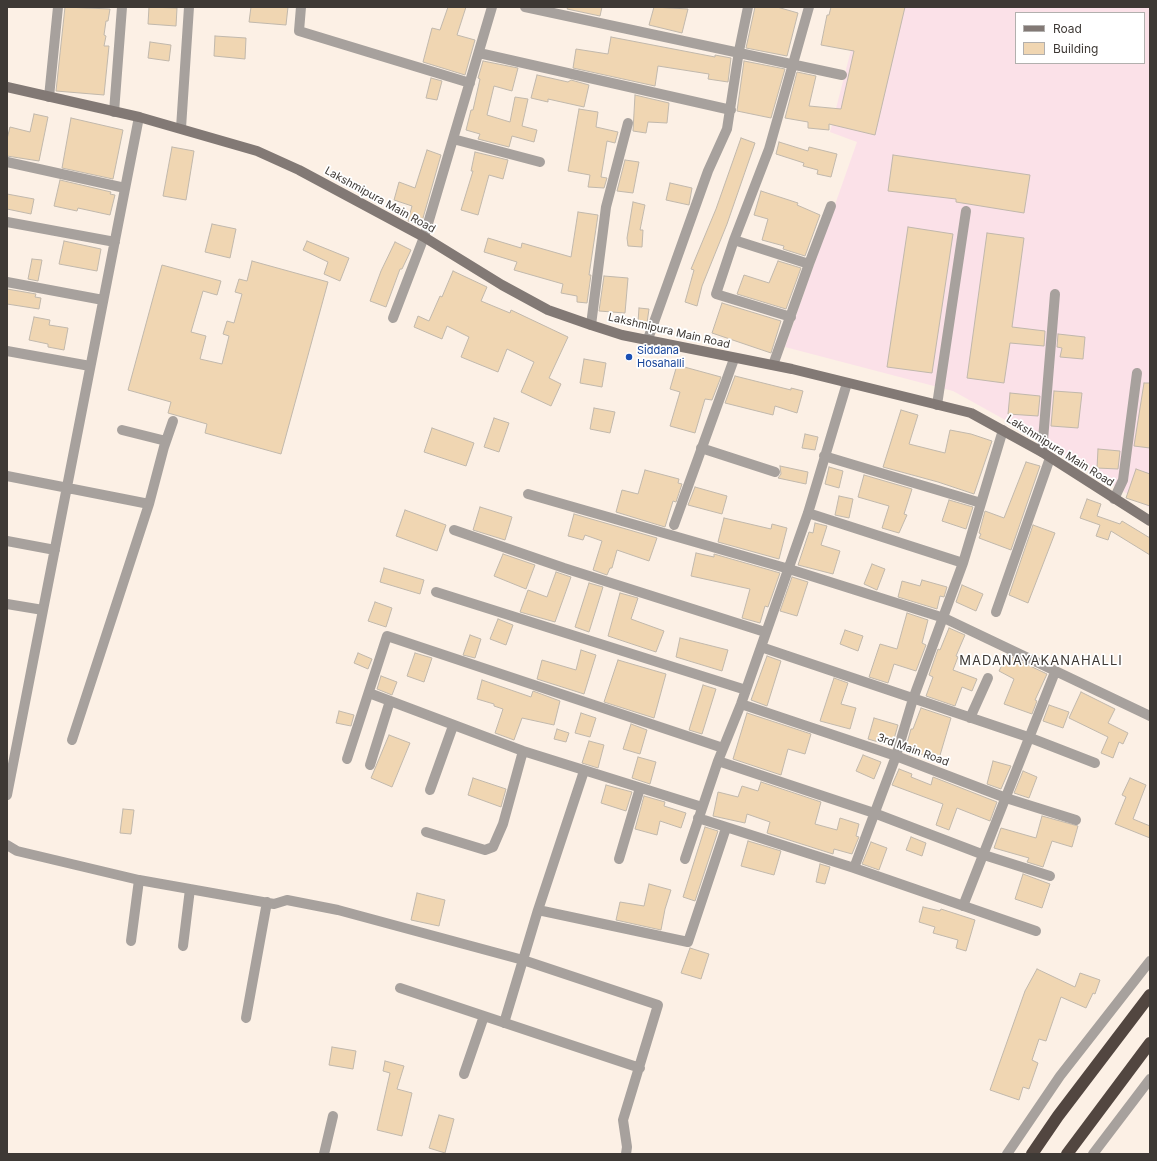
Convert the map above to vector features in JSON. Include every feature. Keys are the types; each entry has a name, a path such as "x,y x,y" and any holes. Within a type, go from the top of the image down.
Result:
{"highway":[{"path":"1032,1154 1058,1116 1150,995"},
{"path":"1067,1154 1150,1043"}],"main road":[{"name":"Lakshmipura Main Road","path":"7,87 181,128 266,155 299,170 424,237 548,310 591,325 622,335 648,339 734,359 773,365 970,413 1046,455 1150,521"}],"street":[{"path":"49,97 58,7"},
{"path":"114,112 122,7"},
{"path":"181,128 189,7"},
{"path":"301,7 298,31 470,84"},
{"path":"393,318 424,237 492,7"},
{"path":"525,7 842,75"},
{"path":"648,339 708,171 727,128 731,110 738,53 748,7"},
{"path":"790,317 716,294 734,240 769,149 794,65 809,7"},
{"path":"479,52 731,110"},
{"path":"7,795 139,117"},
{"path":"591,325 606,207 628,123"},
{"path":"453,139 540,162"},
{"path":"7,162 125,188"},
{"path":"773,365 831,206"},
{"path":"937,405 966,210"},
{"path":"7,222 115,242"},
{"path":"734,240 809,264"},
{"path":"7,282 104,300"},
{"path":"996,612 1046,455 1055,294"},
{"path":"7,351 90,366"},
{"path":"674,525 734,359"},
{"path":"1114,499 1123,480 1137,373"},
{"path":"685,859 718,761 741,704 765,632 789,569 808,513 847,383"},
{"path":"72,740 149,504 173,421"},
{"path":"122,430 166,441"},
{"path":"854,868 896,756 913,700 963,563 1003,430"},
{"path":"701,448 776,472"},
{"path":"824,456 981,503"},
{"path":"7,476 149,504"},
{"path":"528,494 789,569 944,618 1150,716"},
{"path":"808,513 963,563"},
{"path":"454,530 564,568 765,632"},
{"path":"7,541 55,550"},
{"path":"436,592 746,690"},
{"path":"7,604 43,610"},
{"path":"347,759 387,636 723,748"},
{"path":"761,647 1028,738 1095,763"},
{"path":"963,906 1055,672"},
{"path":"970,718 988,678"},
{"path":"369,693 453,726 523,751 702,807"},
{"path":"370,765 390,701"},
{"name":"3rd Main Road","path":"741,704 896,756 1006,798 1076,820"},
{"path":"430,790 453,726"},
{"path":"426,832 485,850 493,847 503,824 523,751"},
{"path":"718,761 874,813 984,855 1050,876"},
{"path":"504,1022 538,910 584,771"},
{"path":"619,859 640,788"},
{"path":"698,818 854,868 1036,931"},
{"path":"538,910 688,942 726,828"},
{"path":"7,845 17,851 139,880 274,904 287,900 338,910 523,960 658,1005 623,1120 627,1147 626,1154"},
{"path":"130,941 139,880"},
{"path":"183,946 190,889"},
{"path":"246,1018 267,902"},
{"path":"1007,1154 1060,1076 1150,961"},
{"path":"400,988 640,1068"},
{"path":"464,1074 484,1016"},
{"path":"1093,1154 1150,1078"},
{"path":"324,1154 333,1116"}],"shaded area":[{"path":"862,7 1150,7 1150,508 1034,436 953,391 785,347 857,142 830,132"}],"building":[{"path":"65,7 110,9 104,35 106,36 104,46 109,46 104,95 56,91"},
{"path":"149,7 177,8 176,26 148,24"},
{"path":"251,7 288,7 286,25 249,22"},
{"path":"448,7 466,7 457,35 475,40 465,75 423,62 432,28 440,30"},
{"path":"568,7 602,7 600,16 567,9"},
{"path":"654,7 688,9 682,33 649,25"},
{"path":"755,7 777,7 798,13 787,56 746,48"},
{"path":"831,7 905,7 875,135 829,124 829,130 808,128 808,122 785,118 797,72 816,76 809,106 841,109 854,51 821,45 827,15 829,15"},
{"path":"215,36 246,38 245,59 214,56"},
{"path":"611,37 715,57 715,55 731,58 728,82 708,79 709,74 658,66 655,86 573,68 576,49 608,54"},
{"path":"150,42 171,45 169,61 148,58"},
{"path":"483,61 518,68 512,91 494,86 487,115 510,122 515,97 528,99 522,126 537,130 534,142 512,136 509,147 478,139 480,134 466,130 471,110 473,110 480,79 478,78"},
{"path":"744,61 785,69 771,118 737,111"},
{"path":"537,75 568,82 571,80 589,85 584,107 548,99 548,102 531,98"},
{"path":"431,78 442,81 437,100 426,98"},
{"path":"635,95 669,103 667,123 648,122 646,133 633,131"},
{"path":"579,109 598,112 596,127 618,132 615,143 607,141 601,177 607,178 604,188 588,187 590,175 568,171"},
{"path":"34,114 48,117 39,161 7,156 7,139 10,127 30,132"},
{"path":"71,118 123,130 113,179 62,168"},
{"path":"741,138 755,143 727,224 702,286 697,306 685,302 694,270 691,269 716,209"},
{"path":"779,142 808,151 809,147 837,154 831,177 817,174 818,170 803,166 804,163 776,154"},
{"path":"172,147 194,151 186,200 163,196"},
{"path":"427,150 441,155 421,225 408,221 412,206 394,200 399,182 415,188"},
{"path":"475,152 508,160 503,179 489,175 478,215 461,210 473,171 471,171"},
{"path":"893,155 1030,175 1024,213 956,202 956,199 888,191"},
{"path":"625,160 639,162 633,193 617,191"},
{"path":"60,180 111,192 110,194 115,195 110,215 78,208 77,211 54,206"},
{"path":"670,183 692,188 689,205 666,200"},
{"path":"761,191 798,203 797,205 820,215 805,256 783,249 784,246 762,240 768,219 754,215"},
{"path":"7,194 34,199 31,214 7,209"},
{"path":"633,202 645,205 640,230 643,230 642,247 628,246 627,238"},
{"path":"578,212 598,215 589,275 591,275 587,303 577,302 577,296 561,293 563,284 514,270 517,262 484,252 488,238 521,248 522,243 571,257"},
{"path":"212,224 236,229 230,258 205,252"},
{"path":"908,227 953,234 932,373 887,367"},
{"path":"987,233 1024,238 1012,327 1045,331 1044,346 1010,343 1004,383 967,378"},
{"path":"64,241 101,249 97,271 59,264"},
{"path":"307,241 349,258 340,281 324,274 328,262 303,250"},
{"path":"395,242 411,250 402,269 400,269 386,307 370,301 381,271"},
{"path":"32,259 42,260 38,281 28,279"},
{"path":"252,261 328,282 281,454 205,433 207,424 168,413 171,402 128,390 162,265 221,281 217,295 203,291 191,332 206,336 200,359 222,364 229,336 223,334 227,321 234,323 242,294 235,292 239,279 247,281"},
{"path":"778,261 801,268 786,309 737,294 744,275 769,283"},
{"path":"453,271 487,287 481,301 510,313 511,310 568,337 549,378 561,384 551,406 521,392 534,362 507,349 498,372 461,357 469,337 447,326 442,339 414,327 418,316 429,321 440,296 442,297"},
{"path":"604,276 628,278 625,313 599,311"},
{"path":"7,289 36,294 35,297 41,298 39,309 7,304"},
{"path":"722,303 781,321 771,353 712,333"},
{"path":"639,308 649,309 647,323 638,322"},
{"path":"34,317 50,320 49,325 68,328 64,350 48,347 48,344 29,340"},
{"path":"1058,334 1085,337 1083,359 1060,357 1062,348 1057,347"},
{"path":"584,359 606,363 602,387 580,383"},
{"path":"677,365 721,377 712,400 705,399 695,433 670,426 680,392 670,389"},
{"path":"735,376 791,390 791,388 803,391 797,413 775,406 773,415 725,403"},
{"path":"1144,383 1150,383 1150,448 1134,446"},
{"path":"1054,391 1082,393 1078,428 1051,426"},
{"path":"1010,393 1040,396 1038,416 1008,414"},
{"path":"594,408 615,412 610,433 590,429"},
{"path":"901,410 918,415 909,444 945,453 950,430 971,434 992,441 974,494 938,482 883,467"},
{"path":"494,418 509,423 499,452 484,447"},
{"path":"432,428 474,443 466,466 424,452"},
{"path":"805,434 818,437 815,450 802,448"},
{"path":"1098,449 1120,451 1118,469 1097,468"},
{"path":"1026,462 1040,466 1011,550 979,538 985,511 1004,518"},
{"path":"780,466 808,472 806,484 778,478 781,474"},
{"path":"829,467 843,471 839,488 825,484"},
{"path":"1136,469 1150,474 1150,506 1126,498"},
{"path":"645,470 679,479 678,483 682,484 676,502 673,501 665,527 616,512 622,490 638,494"},
{"path":"864,475 912,489 904,514 907,515 899,533 882,528 889,506 858,497"},
{"path":"695,487 727,496 722,514 688,505"},
{"path":"839,496 853,499 849,518 835,515"},
{"path":"1087,499 1101,504 1097,516 1120,524 1122,521 1150,538 1150,555 1111,531 1108,540 1096,536 1100,525 1080,518"},
{"path":"949,500 973,507 966,529 942,521"},
{"path":"480,507 512,517 505,540 473,530"},
{"path":"405,510 446,525 437,551 396,536"},
{"path":"574,514 657,538 649,561 617,550 612,568 610,568 607,575 593,570 602,541 585,535 583,540 568,536"},
{"path":"724,518 771,529 772,524 787,528 779,559 718,542"},
{"path":"815,523 827,526 821,545 840,551 833,574 798,565 809,532 813,533"},
{"path":"1033,525 1055,533 1028,603 1009,595"},
{"path":"696,553 714,557 714,554 780,573 768,607 765,606 760,623 742,618 750,589 691,576"},
{"path":"503,554 535,565 526,589 494,576"},
{"path":"872,564 885,569 877,590 864,584"},
{"path":"384,568 424,580 420,594 380,582"},
{"path":"556,572 571,577 555,622 520,612 528,590 547,597"},
{"path":"792,577 808,582 797,616 780,611"},
{"path":"922,580 947,587 944,597 940,596 937,609 898,597 902,581 920,586"},
{"path":"589,583 603,587 589,632 575,627"},
{"path":"962,585 983,594 976,611 956,602"},
{"path":"620,593 638,598 631,619 664,631 656,652 608,636"},
{"path":"375,602 392,608 386,627 368,621"},
{"path":"907,613 928,620 922,643 926,645 916,671 894,664 888,683 869,677 880,644 897,649"},
{"path":"498,619 513,625 506,645 490,639"},
{"path":"949,628 965,635 956,656 958,657 953,670 977,679 972,691 962,687 955,706 926,696 933,677 929,675 938,649 940,650"},
{"path":"845,630 863,636 858,651 840,644"},
{"path":"470,635 481,639 475,658 463,655"},
{"path":"680,638 728,650 722,671 676,657"},
{"path":"581,650 596,655 584,694 537,679 542,660 576,670"},
{"path":"358,653 372,659 368,669 354,663"},
{"path":"415,653 432,658 424,682 407,676"},
{"path":"1007,655 1047,674 1035,700 1037,701 1032,714 1004,704 1014,679 999,671"},
{"path":"767,656 781,661 767,706 751,700"},
{"path":"618,660 666,674 654,718 604,702"},
{"path":"381,676 397,682 392,695 377,689"},
{"path":"834,678 848,683 841,704 856,708 850,729 820,721"},
{"path":"482,680 531,697 533,691 560,701 554,725 522,718 514,740 495,733 503,709 494,706 494,704 477,699"},
{"path":"703,685 716,689 702,734 689,730"},
{"path":"1081,692 1115,709 1108,723 1128,733 1123,744 1119,742 1113,758 1101,753 1108,737 1069,718"},
{"path":"1049,705 1069,712 1063,728 1043,721"},
{"path":"921,708 951,718 938,762 924,758 925,755 905,750 911,729 913,729"},
{"path":"339,711 354,715 351,726 336,723"},
{"path":"581,713 596,718 590,737 575,733"},
{"path":"747,713 811,734 805,754 788,749 781,775 733,759"},
{"path":"874,718 898,725 892,746 868,739"},
{"path":"631,724 647,730 640,754 623,749"},
{"path":"557,729 569,733 566,742 554,739"},
{"path":"389,735 410,743 392,787 371,778"},
{"path":"589,741 604,745 598,768 582,763"},
{"path":"863,755 881,762 874,779 856,771"},
{"path":"638,757 656,762 650,784 632,778"},
{"path":"993,761 1011,766 1001,789 987,784"},
{"path":"899,769 912,774 911,777 931,785 933,777 997,802 990,821 957,808 949,830 936,825 943,804 892,785"},
{"path":"1023,771 1037,777 1029,798 1014,793"},
{"path":"473,778 506,789 501,807 468,795"},
{"path":"1130,778 1146,785 1133,819 1150,826 1150,838 1115,824 1126,797 1122,795"},
{"path":"761,782 821,802 815,824 837,830 840,818 859,824 856,836 859,837 852,854 834,849 833,854 767,833 770,822 747,814 745,823 713,816 718,792 738,797 742,786 758,791"},
{"path":"606,785 632,792 626,811 601,803"},
{"path":"644,796 665,802 664,806 686,813 681,828 660,821 657,835 635,829"},
{"path":"123,809 134,810 131,834 120,833"},
{"path":"1042,816 1078,826 1072,847 1052,841 1043,867 1027,862 1029,858 994,848 1001,828 1036,838"},
{"path":"705,827 718,831 695,901 683,897"},
{"path":"911,837 926,843 922,856 906,850"},
{"path":"748,841 781,851 774,875 741,866"},
{"path":"871,842 887,848 879,870 862,864"},
{"path":"820,864 830,867 825,884 816,882"},
{"path":"1023,874 1050,884 1042,908 1015,899"},
{"path":"649,884 671,890 665,909 661,930 616,920 620,902 644,906"},
{"path":"417,893 445,900 439,926 411,920"},
{"path":"923,907 940,911 941,909 975,920 966,951 956,948 958,940 933,933 935,927 919,922"},
{"path":"690,948 709,954 701,979 681,973"},
{"path":"1037,969 1075,987 1080,973 1100,980 1095,994 1093,993 1086,1008 1061,997 1046,1041 1039,1039 1032,1060 1038,1063 1029,1089 1023,1087 1019,1100 990,1090 1025,991"},
{"path":"332,1047 356,1051 353,1069 329,1065"},
{"path":"385,1061 404,1066 397,1089 412,1093 402,1136 377,1130 390,1073 383,1071"},
{"path":"439,1115 454,1119 445,1153 429,1148"}],"place":[{"name":"Siddana Hosahalli","path":"629,357"}],"district":[{"name":"MADANAYAKANAHALLI","path":"1041,661"}]}
